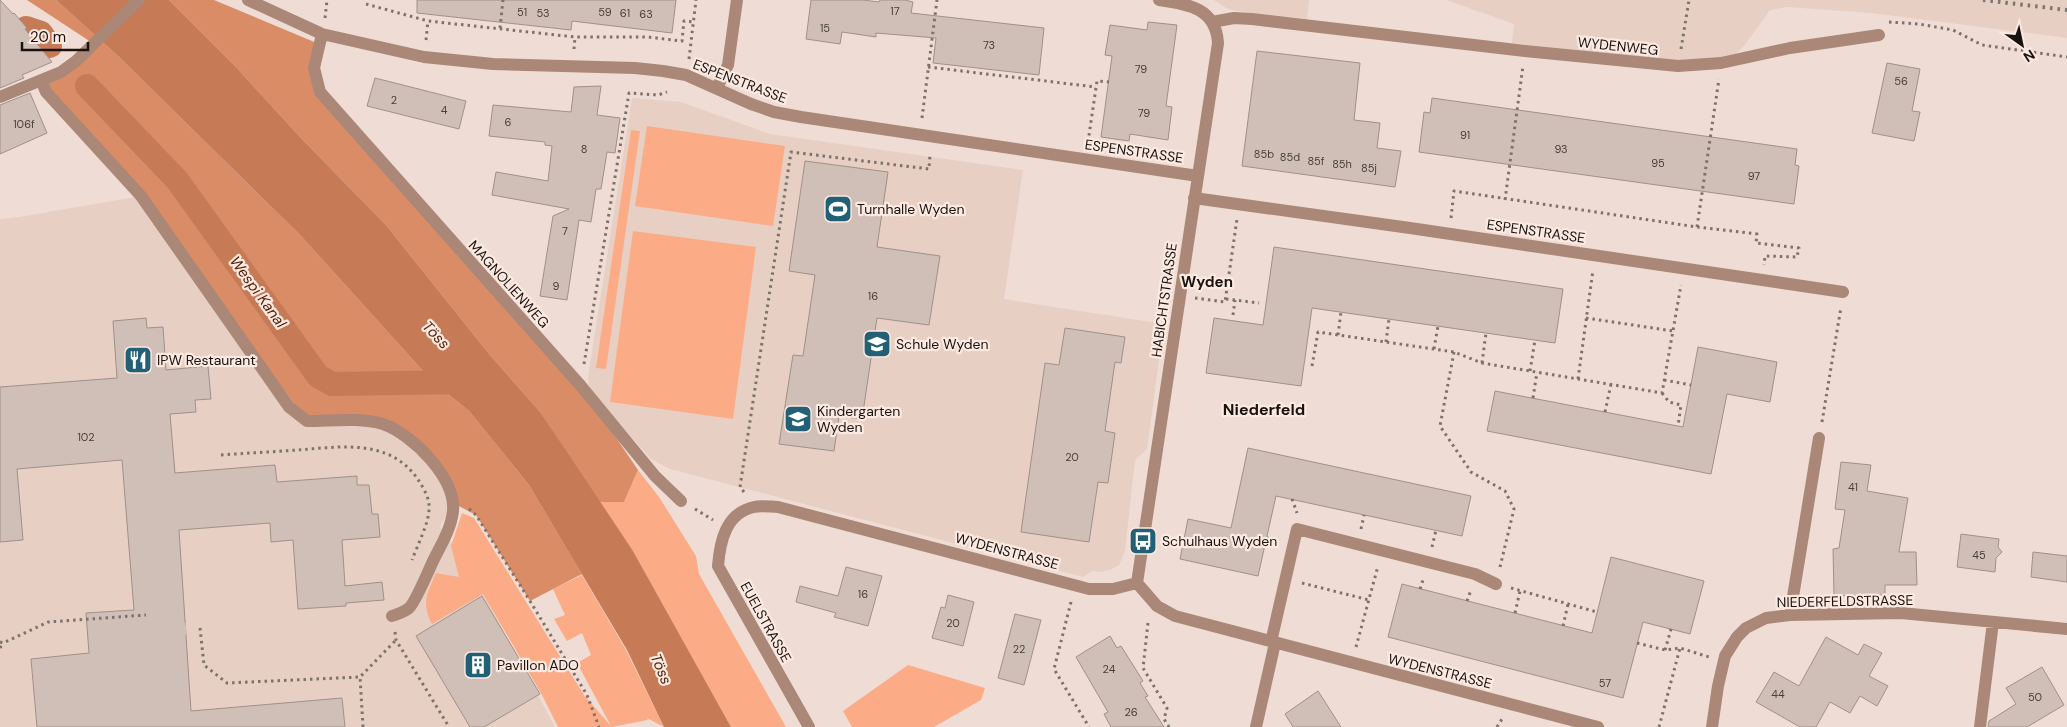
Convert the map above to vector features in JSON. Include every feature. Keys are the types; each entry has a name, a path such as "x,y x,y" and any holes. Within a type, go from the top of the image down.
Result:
{"street":[{"path":"0,97 61,72 76,61 139,0"},
{"name":"ESPENSTRASSE","path":"248,0 322,34 424,57 493,64 635,68 686,76 759,106 801,118 1198,176"},
{"path":"717,88 725,73 730,57 737,0"},
{"path":"1159,0 1194,7 1202,11 1212,22"},
{"name":"WYDENWEG","path":"1212,22 1234,18 1252,19 1525,51 1678,66 1721,63 1790,48 1879,35"},
{"name":"HABICHTSTRASSE","path":"1137,583 1218,50 1218,37 1212,22"},
{"name":"MAGNOLIENWEG","path":"322,34 314,68 320,92 581,386 655,476 681,501"},
{"path":"41,80 46,92 141,196 289,407 306,422 353,420 382,424 406,436 428,456 446,481 453,503 453,513 448,530 410,607 392,616"},
{"name":"ESPENSTRASSE","path":"1194,198 1762,278 1843,292"},
{"path":"1790,615 1819,438"},
{"path":"727,527 738,514 755,506"},
{"name":"WYDENSTRASSE","path":"755,506 778,507 1089,588 1113,589 1137,583 1158,606 1175,616 1598,727"},
{"name":"EUELSTRASSE","path":"727,527 720,545 718,566 809,727"},
{"path":"1256,727 1297,528 1475,574 1496,584"},
{"name":"NIEDERFELDSTRASSE","path":"1712,727 1723,663 1737,637 1756,622 1766,618 1790,615 1902,613 2067,630"},
{"path":"1980,727 1993,622"}],"path":[{"path":"325,13 327,0"},
{"path":"500,28 503,0"},
{"path":"686,76 696,0"},
{"path":"921,125 937,0"},
{"path":"1678,66 1689,0"},
{"path":"366,4 428,20 575,38 648,37 682,41 684,20 694,22"},
{"path":"1879,35 1887,22 1919,24 1953,30 1982,45 2067,57"},
{"path":"1505,200 1525,51"},
{"path":"1697,227 1721,63"},
{"path":"928,67 1096,87"},
{"path":"1088,148 1097,81 1109,82"},
{"path":"581,386 629,92 658,95 667,92"},
{"path":"755,506 740,487 791,152 928,169 930,154"},
{"path":"1449,234 1454,191 1505,200 1757,234 1756,243 1798,248 1797,257 1765,256 1762,278"},
{"path":"1226,299 1237,219"},
{"path":"1578,379 1595,254"},
{"path":"1662,393 1684,267"},
{"path":"1819,438 1843,292"},
{"path":"1194,298 1225,302 1226,299 1260,303"},
{"path":"1234,315 1235,300"},
{"path":"1338,335 1341,312"},
{"path":"1586,318 1673,331"},
{"path":"1386,342 1389,319"},
{"path":"1434,349 1438,326"},
{"path":"1312,366 1318,332 1454,352 1482,363 1662,393 1669,402 1681,405 1678,426"},
{"path":"1482,363 1486,333"},
{"path":"1530,371 1535,340"},
{"path":"1454,352 1440,426 1471,472 1504,491 1514,509 1496,584 1597,612"},
{"path":"1533,398 1537,372"},
{"path":"1664,380 1691,385"},
{"path":"1606,412 1611,384"},
{"path":"221,455 352,446 383,452 398,459 406,465 421,485 430,511 412,562"},
{"path":"681,501 727,527"},
{"path":"453,503 466,505 476,515 587,695 599,727"},
{"path":"1355,652 1383,549"},
{"path":"1286,579 1369,600"},
{"path":"1515,613 1520,591"},
{"path":"1072,597 1054,669 1089,727"},
{"path":"1563,626 1568,604"},
{"path":"0,648 1,642 48,622 146,615"},
{"path":"392,616 396,640 448,727"},
{"path":"1148,623 1143,668 1167,708 1164,719 1169,727"},
{"path":"200,628 204,665 227,683 360,677 396,640"},
{"path":"1665,650 1671,629"},
{"path":"1637,643 1665,650 1680,648 1709,657"},
{"path":"1659,727 1680,648"},
{"path":"360,677 363,727"},
{"path":"1497,727 1504,716"}],"shaded area":[{"path":"27,0 56,0 118,56 301,236 433,382 469,411 529,485 582,574 530,601 476,515 453,503 428,456 382,424 307,421 141,196 41,80 94,44"},
{"path":"169,0 214,0 319,44 320,92 581,386 638,470 624,502 599,502 541,413 490,355 386,225 300,137 236,67"},
{"path":"1214,0 1309,0 1307,19 1236,11 1226,8"},
{"path":"1446,0 2067,0 2067,38 1871,13 1787,7 1770,10 1737,53 1726,57 1695,60 1660,60 1512,43 1514,24"},
{"name":"Schule Wyden","path":"632,98 681,102 770,134 1023,170 1004,299 1164,324 1147,449 1135,460 1125,551 1119,565 1101,572 1092,571 1083,577 670,469 651,459 596,397 589,385 588,377"},
{"path":"647,126 785,146 773,226 635,206"},
{"path":"631,130 640,131 606,369 596,368"},
{"path":"141,196 382,424 428,456 453,503 440,527 469,566 555,727 0,727 0,219"},
{"path":"633,231 756,247 733,419 610,402"},
{"path":"638,470 659,497 696,556 699,574 786,727 731,727 633,551 599,502 624,502"},
{"path":"462,513 474,518 584,695 611,726 577,663 591,655 582,633 567,641 554,619 565,615 553,589 582,575 626,650 664,727 647,718 648,720 612,727 558,727 542,695 483,594 432,624 426,604 436,573 459,577 451,546"},
{"path":"908,665 985,688 981,700 934,727 852,727 843,711"}],"water":[{"name":"Töss","path":"56,0 169,0 236,67 300,137 386,225 490,355 541,413 633,551 731,727 664,727 627,650 529,485 469,411 433,382 301,236 118,56"}],"building":[{"path":"0,0 27,28 25,29 52,62 22,75 24,78 0,88"},
{"path":"417,0 676,0 672,33 572,21 571,30 417,13"},
{"path":"811,0 863,0 879,2 880,0 905,0 913,2 911,13 1044,28 1039,75 933,63 936,38 876,33 876,37 842,32 840,44 806,39"},
{"path":"1148,22 1177,25 1166,106 1172,107 1168,140 1130,134 1129,141 1101,137 1112,56 1105,55 1110,25 1147,30"},
{"path":"1257,51 1360,63 1354,120 1380,123 1377,148 1401,151 1395,187 1242,166"},
{"path":"1887,63 1920,69 1912,111 1920,112 1914,141 1872,133"},
{"path":"375,78 466,101 459,129 367,106"},
{"path":"601,86 597,115 620,118 615,153 607,152 601,189 596,189 591,222 579,220 567,300 540,296 553,216 569,209 492,195 496,172 548,181 552,146 545,145 545,142 489,136 493,105 571,112 574,87"},
{"path":"30,93 47,133 0,154 0,105"},
{"path":"1432,98 1797,149 1795,165 1799,166 1794,204 1419,152 1424,112 1430,113"},
{"path":"805,161 888,172 877,247 940,256 929,325 877,318 862,419 839,416 834,451 779,444 793,355 803,356 815,275 789,271"},
{"path":"1274,247 1563,289 1555,343 1312,308 1301,386 1206,373 1214,318 1263,325"},
{"path":"146,318 147,328 163,327 166,370 208,366 211,399 195,400 196,412 170,414 175,473 275,465 277,482 357,476 357,485 369,485 372,514 378,514 380,537 342,540 345,586 382,582 384,600 346,603 346,606 298,609 293,540 271,542 270,523 179,530 191,711 342,698 345,727 37,727 31,659 89,653 86,613 134,610 122,460 17,469 23,540 0,542 0,387 117,378 113,321"},
{"path":"1065,328 1125,337 1121,363 1115,362 1105,431 1115,433 1108,483 1098,482 1089,542 1021,532 1045,363 1059,365"},
{"path":"1698,347 1777,362 1770,402 1727,394 1711,474 1487,431 1495,391 1683,427"},
{"path":"1248,448 1471,496 1462,536 1276,496 1258,576 1180,559 1188,519 1231,528"},
{"path":"1841,462 1871,465 1867,491 1908,498 1899,552 1916,552 1917,585 1885,585 1885,595 1834,596 1833,549 1839,548 1845,510 1835,509"},
{"path":"1961,534 1999,539 1998,547 2002,552 1996,558 1995,572 1957,567"},
{"path":"2033,552 2067,556 2067,582 2031,577"},
{"path":"1611,557 1704,581 1690,634 1643,622 1623,698 1388,637 1402,584 1592,633"},
{"path":"846,567 882,576 868,626 834,617 836,613 796,602 800,586 838,596"},
{"path":"948,595 974,602 963,646 932,638 941,607 945,608"},
{"name":"Pavillon ADO","path":"482,596 540,694 484,727 470,727 416,636"},
{"path":"1015,614 1041,620 1024,685 998,678"},
{"path":"1110,636 1117,648 1121,646 1143,681 1140,683 1148,696 1145,697 1164,727 1111,727 1104,714 1108,712 1076,657"},
{"path":"1826,637 1858,655 1864,644 1882,653 1869,676 1888,686 1877,706 1860,696 1850,713 1830,702 1816,727 1800,727 1756,702 1774,672 1799,686"},
{"path":"2042,667 2064,705 2027,727 1988,727 1989,721 2016,704 2006,688"},
{"path":"1318,691 1341,727 1293,727 1285,714"}],"waterway":[{"name":"Wespi Kanal","path":"26,28 41,33 50,46"},
{"name":"Wespi Kanal","path":"87,86 177,180 318,376 332,384 465,382"}],"tunnel":[{"path":"121,634 186,629"}],"railway":[{"path":"1983,0 2067,10"}],"place":[{"name":"Turnhalle Wyden","path":"838,209"},
{"name":"Schule Wyden","path":"877,344"},
{"name":"IPW Restaurant","path":"138,360"},
{"name":"Kindergarten Wyden","path":"798,419"},
{"name":"Schulhaus Wyden","path":"1143,541"},
{"name":"Pavillon ADO","path":"478,665"}],"district":[{"name":"Wyden","path":"1207,282"},
{"name":"Niederfeld","path":"1264,409"}]}
